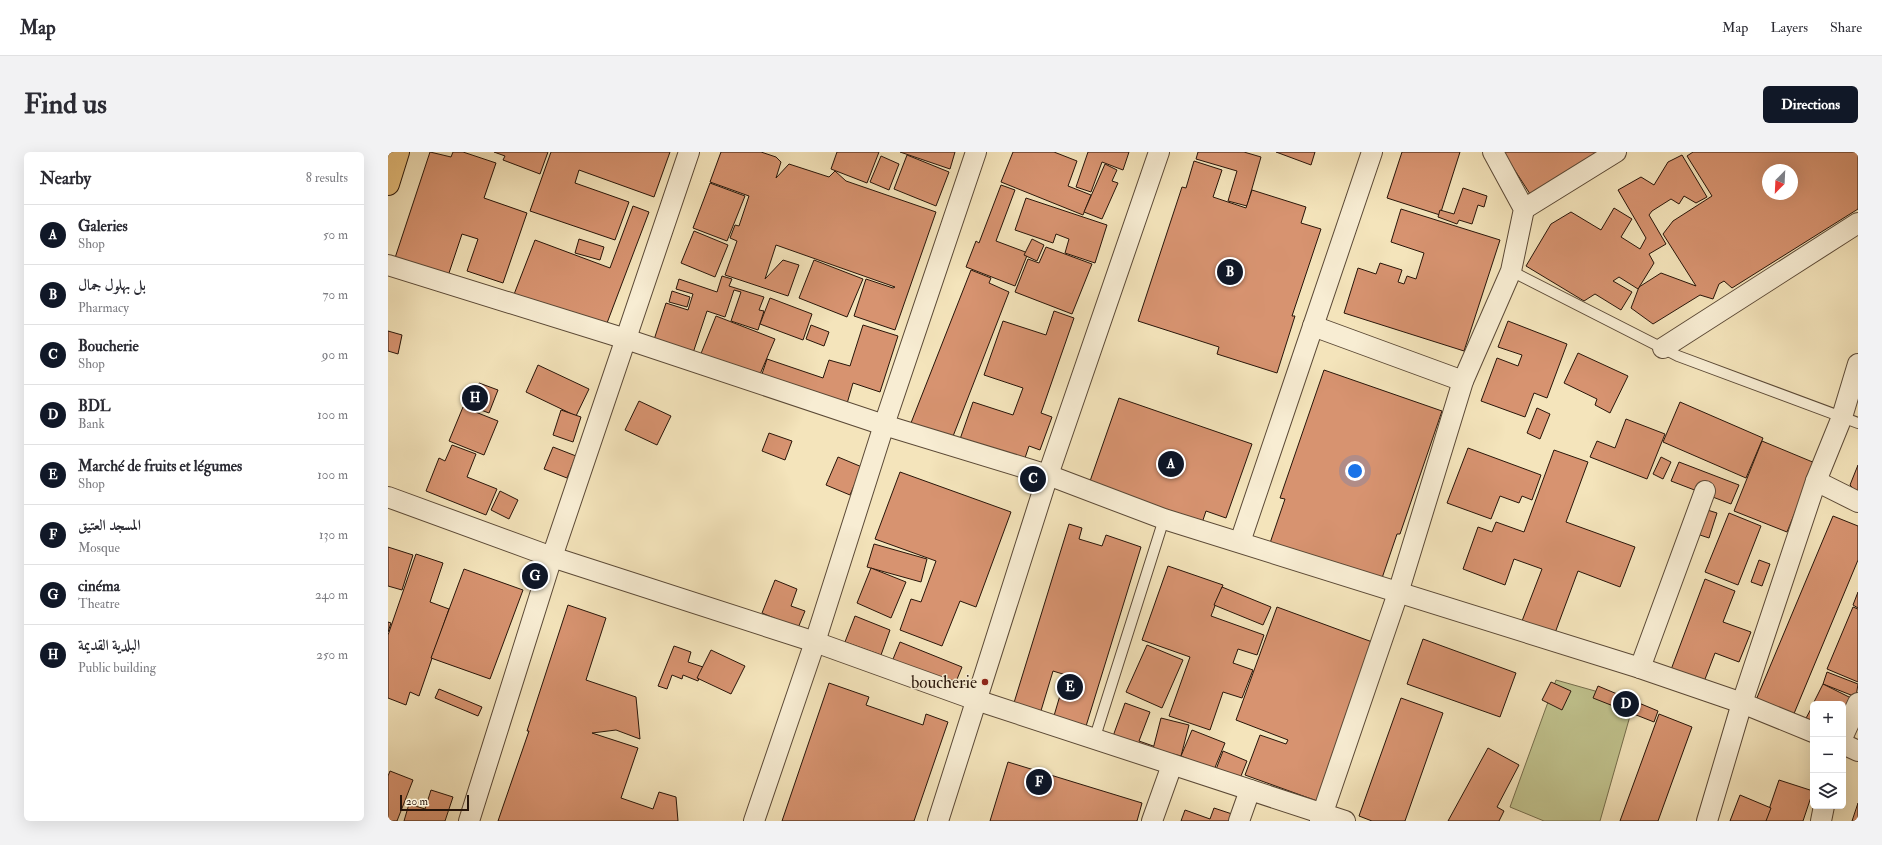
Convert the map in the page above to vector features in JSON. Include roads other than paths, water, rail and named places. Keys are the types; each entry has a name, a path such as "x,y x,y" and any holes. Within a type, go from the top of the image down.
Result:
{"main road":[{"path":"388,184 398,152"}],"street":[{"path":"469,821 552,557 689,152"},
{"path":"754,821 815,642 884,425 976,152"},
{"path":"938,821 1048,475 1158,152"},
{"path":"1240,542 1372,152"},
{"path":"1321,818 1398,593 1463,381 1511,271 1524,209 1493,152"},
{"path":"1524,209 1616,152"},
{"path":"1663,348 1858,223"},
{"path":"388,265 626,339 884,425 1048,475 1164,520 1240,542 1640,668 1742,703 1810,731"},
{"path":"1313,326 1463,381"},
{"path":"1708,821 1742,703 1816,481 1850,420 1858,364"},
{"path":"1816,481 1858,502"},
{"path":"1640,668 1705,491"},
{"path":"388,497 552,557 815,642 976,700 1250,790 1321,818 1345,821"},
{"path":"1846,729 1858,703"},
{"path":"1846,745 1858,751"},
{"path":"1152,821 1172,765"},
{"path":"1239,821 1250,790"},
{"path":"1821,821 1823,809"}],"lane":[{"path":"1511,271 1678,356 1850,420"},
{"path":"1094,740 1164,520"}],"place":[{"name":"بل بهلول جمال","path":"1230,272"},
{"name":"البلدية القديمة","path":"475,398"},
{"name":"Galeries","path":"1171,464"},
{"name":"Boucherie","path":"1033,479"},
{"name":"cinéma","path":"535,576"},
{"name":"boucherie","path":"985,682"},
{"name":"Marché de fruits et légumes","path":"1070,687"},
{"name":"BDL","path":"1626,704"},
{"name":"المسجد العتيق","path":"1039,782"}]}
